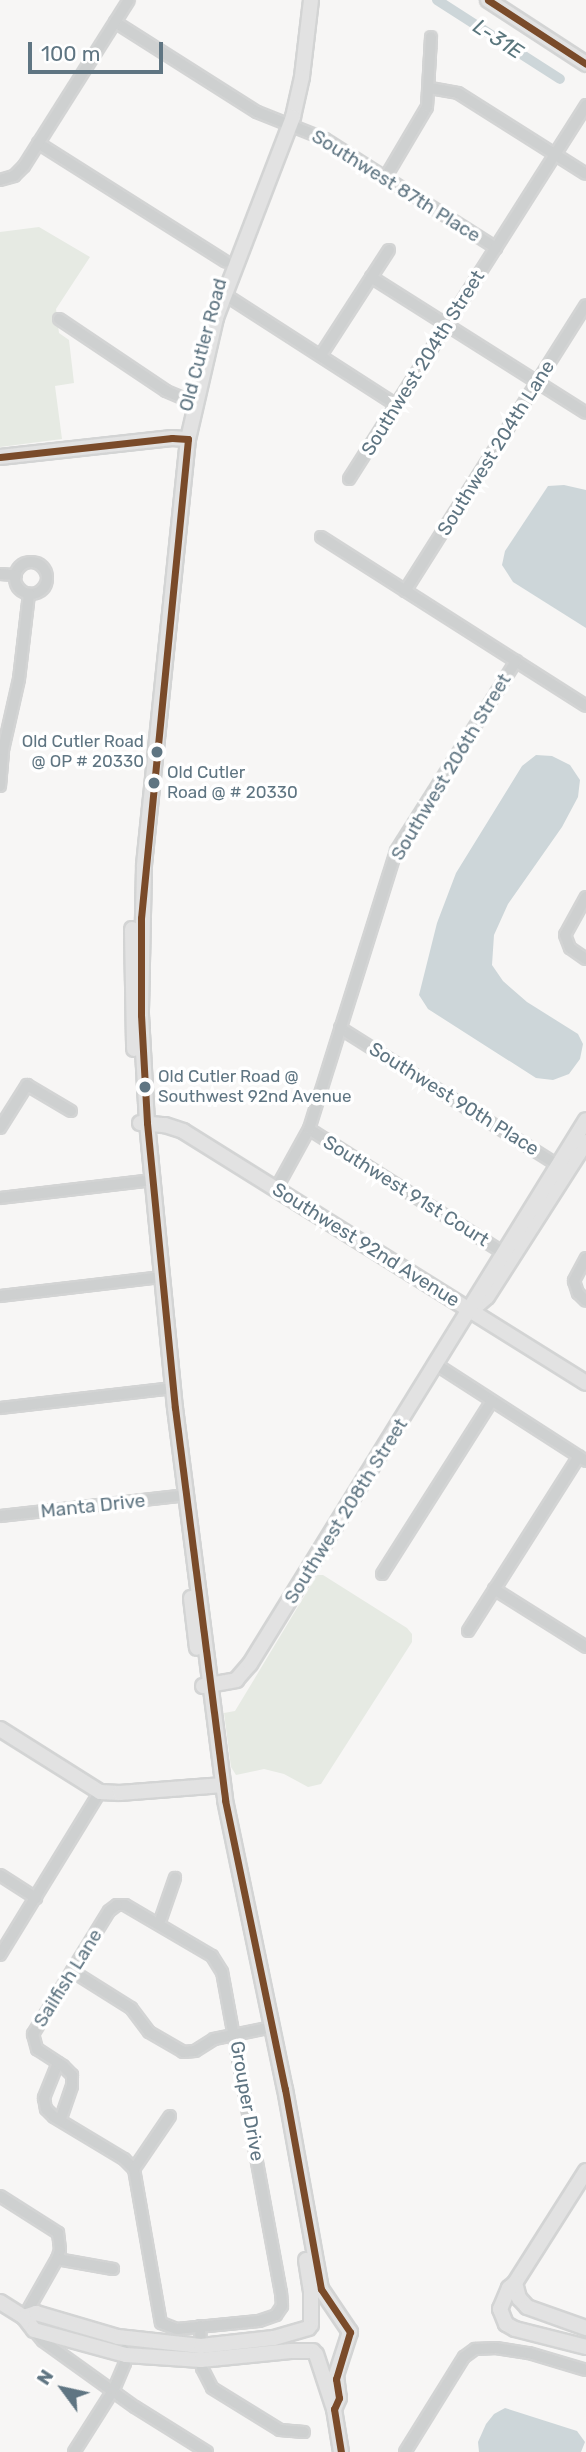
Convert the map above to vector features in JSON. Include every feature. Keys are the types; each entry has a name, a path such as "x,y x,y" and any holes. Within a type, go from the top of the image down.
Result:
{"main road":[{"name":"Old Cutler Road","path":"287,123 296,70 302,0"},
{"name":"Old Cutler Road","path":"136,939 147,849 153,737 185,399 214,311 224,294 302,77 311,0"},
{"path":"488,0 586,64"},
{"name":"Old Cutler Road","path":"183,439 226,262 256,206"},
{"path":"0,457 183,439"},
{"name":"Old Cutler Road","path":"153,737 139,833 132,1026 144,1123 157,1278"},
{"path":"139,833 147,849"},
{"name":"Southwest 208th Street","path":"471,1310 487,1297 562,1169 586,1120"},
{"name":"Old Cutler Road","path":"144,1123 144,1181 219,1786 222,1834 268,2028 321,2289 341,2319"},
{"name":"Southwest 92nd Avenue","path":"144,1123 170,1126 183,1131 586,1383"},
{"name":"Southwest 208th Street","path":"206,1686 236,1680 243,1674 471,1310 502,1252 562,1169 586,1142"},
{"path":"0,1730 100,1792 219,1786"},
{"name":"Old Cutler Road","path":"268,2028 311,2290 310,2326"},
{"path":"586,2171 500,2305 506,2324 515,2329 586,2347"},
{"path":"515,2283 519,2298 527,2307 586,2328"},
{"path":"0,2302 24,2317 34,2330 126,2355 314,2353 332,2358 346,2348"},
{"path":"24,2317 37,2313 118,2337 201,2353 274,2338 310,2326 324,2315 341,2319 350,2332 336,2375 339,2398 334,2409"},
{"path":"310,2326 307,2341 334,2409 341,2452"}],"street":[{"path":"0,180 14,176 38,143 129,0"},
{"name":"Southwest 87th Place","path":"115,22 251,109 325,139 496,248"},
{"path":"384,178 423,117 430,88 431,37"},
{"path":"430,88 457,93 586,174"},
{"name":"Southwest 204th Street","path":"349,479 586,105"},
{"path":"38,143 226,262"},
{"path":"321,355 389,250"},
{"path":"371,276 586,413"},
{"path":"224,294 396,405"},
{"name":"Southwest 204th Lane","path":"405,591 586,305"},
{"path":"59,319 166,391 185,399"},
{"path":"321,537 586,705"},
{"path":"31,562 45,569 47,579 43,589 29,594 17,585 16,575 21,566 31,562"},
{"path":"0,574 16,575"},
{"path":"0,786 3,750 19,679 29,594"},
{"name":"Southwest 206th Street","path":"276,1189 298,1156 309,1129 396,851 516,661"},
{"path":"586,897 566,929 567,943 586,959"},
{"name":"Southwest 90th Place","path":"340,1028 562,1169"},
{"path":"0,1128 27,1085 71,1111"},
{"name":"Southwest 91st Court","path":"309,1129 502,1252"},
{"path":"0,1198 144,1181"},
{"path":"586,1258 576,1276 576,1288 586,1301"},
{"path":"0,1297 157,1278"},
{"path":"437,1365 582,1458 468,1630"},
{"path":"0,1408 170,1389"},
{"path":"382,1574 492,1401"},
{"name":"Manta Drive","path":"0,1517 184,1495"},
{"path":"494,1589 586,1647"},
{"path":"0,1955 100,1792"},
{"path":"0,1875 36,1898"},
{"path":"159,1924 175,1878"},
{"name":"Grouper Drive","path":"117,1905 129,1906 216,1960 222,1972 235,2035 281,2292 280,2310 268,2319 200,2326"},
{"name":"Sailfish Lane","path":"58,2063 34,2046 33,2034 117,1905"},
{"path":"72,1971 131,2008 145,2029 181,2051 192,2052 211,2040 268,2028"},
{"path":"60,2120 73,2078 58,2063 44,2103 48,2112 60,2120 124,2159 134,2169 157,2309 163,2325 174,2329 200,2326 206,2380 216,2392 280,2430 304,2432"},
{"path":"134,2169 170,2116"},
{"path":"0,2196 58,2233 60,2250 57,2259 24,2317"},
{"path":"57,2259 113,2269"},
{"path":"34,2330 43,2341 200,2450"},
{"path":"74,2452 114,2389 126,2355 118,2337"},
{"path":"405,2452 464,2357 478,2348 529,2353 586,2370"}],"shaded area":[{"path":"39,227 90,257 56,309 59,333 69,340 74,383 55,386 62,439 0,447 0,232"},
{"path":"564,485 586,490 586,628 513,582 502,565 505,551 548,486"},
{"path":"536,755 552,756 570,765 580,780 578,797 562,827 508,904 494,935 492,965 503,981 527,1002 578,1034 583,1044 580,1059 569,1074 553,1080 536,1078 428,1009 419,995 437,923 456,873 522,766"},
{"path":"317,1575 323,1575 407,1628 412,1634 412,1642 321,1784 308,1787 284,1774 264,1769 236,1775 231,1767 224,1713 235,1711"},
{"path":"505,2408 577,2431 585,2442 581,2452 479,2452 478,2442 486,2424 494,2414"}],"waterway":[{"name":"L-31E","path":"437,0 560,79"}],"transit line":[{"path":"488,0 586,64"},
{"path":"0,457 172,438 188,439 141,918 141,1015 147,1123 175,1408 225,1800 285,2089 321,2289 350,2332 336,2379 339,2398 334,2409 341,2452"}],"place":[{"name":"Old Cutler Road @ OP # 20330","path":"157,752"},
{"name":"Old Cutler Road @ # 20330","path":"154,783"},
{"name":"Old Cutler Road @ Southwest 92nd Avenue","path":"145,1087"}]}
